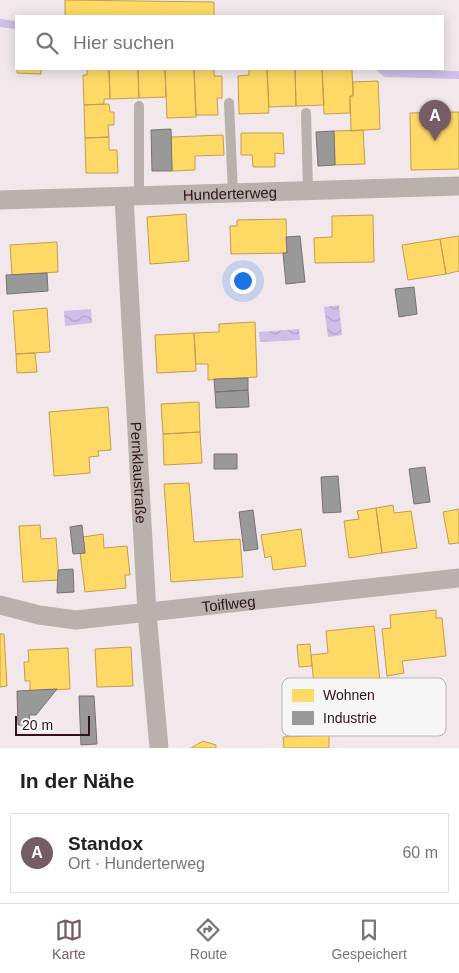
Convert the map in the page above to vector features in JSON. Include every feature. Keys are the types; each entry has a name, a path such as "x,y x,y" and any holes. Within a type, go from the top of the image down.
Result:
{"street":[{"name":"Hunderterweg","path":"0,200 459,186"},
{"name":"Pernklaustraße","path":"132,197 147,613 159,748"},
{"name":"Toiflweg","path":"0,605 39,615 76,620 459,578"}],"lane":[{"path":"229,103 233,193"},
{"path":"132,197 139,106"},
{"path":"306,113 308,190"}],"water":[{"path":"339,305 342,335 328,337 324,307"},
{"path":"91,309 92,323 65,326 64,311"},
{"path":"299,329 300,340 260,342 259,332"}],"building: Wohnen":[{"path":"65,0 214,2 214,15 65,15"},
{"path":"17,70 41,70 41,74 17,73"},
{"path":"87,70 109,70 110,99 104,99 104,104 84,105 83,75 87,75"},
{"path":"109,70 138,70 139,98 110,99"},
{"path":"138,70 165,70 166,97 139,98"},
{"path":"165,70 194,70 196,117 167,118"},
{"path":"194,70 214,70 214,76 222,76 222,98 217,98 218,115 196,115"},
{"path":"249,70 267,70 269,113 239,114 238,76 249,75"},
{"path":"267,70 295,70 296,106 269,107"},
{"path":"295,70 322,70 324,105 296,106"},
{"path":"322,70 352,70 353,96 350,96 350,113 324,114"},
{"path":"378,81 380,129 351,131 350,96 353,96 353,82"},
{"path":"109,104 110,112 114,112 114,125 108,125 109,137 85,138 84,105"},
{"path":"459,112 459,169 411,170 410,113"},
{"path":"363,130 365,164 335,165 334,131"},
{"path":"241,133 283,133 284,154 275,153 275,167 253,167 252,155 241,155"},
{"path":"223,135 224,155 195,156 195,170 172,171 171,137"},
{"path":"109,137 109,150 117,150 118,173 86,173 85,138"},
{"path":"186,214 189,261 150,264 147,217"},
{"path":"373,215 374,262 315,263 314,238 332,237 332,216"},
{"path":"286,219 287,253 231,254 230,226 237,226 237,220"},
{"path":"459,236 459,271 446,274 440,239"},
{"path":"440,239 446,274 408,280 402,245"},
{"path":"57,242 58,272 12,275 10,245"},
{"path":"47,308 50,352 16,354 13,311"},
{"path":"255,322 257,377 208,380 208,364 196,364 194,333 219,332 219,324"},
{"path":"194,333 196,371 157,373 155,335"},
{"path":"35,353 37,372 17,373 16,354"},
{"path":"199,402 200,432 163,434 161,404"},
{"path":"108,407 111,450 98,451 99,456 89,457 90,473 54,476 49,412"},
{"path":"200,432 202,463 164,465 163,434"},
{"path":"189,483 194,542 240,539 243,577 171,582 164,484"},
{"path":"393,505 394,513 411,511 417,548 382,553 376,508"},
{"path":"376,508 382,553 349,558 344,521 359,519 357,511"},
{"path":"459,509 459,543 449,544 443,512"},
{"path":"40,525 41,539 56,538 59,580 23,582 19,526"},
{"path":"301,529 306,566 273,570 271,556 265,558 261,535"},
{"path":"103,534 104,548 127,546 130,575 125,575 126,588 85,592 80,553 85,553 83,537"},
{"path":"436,610 436,618 442,618 446,656 402,661 404,673 387,676 382,629 391,628 390,615"},
{"path":"374,626 380,678 313,678 311,655 328,653 326,631"},
{"path":"0,634 4,634 7,686 0,687"},
{"path":"310,644 312,666 299,667 297,645"},
{"path":"131,647 133,686 97,687 95,649"},
{"path":"68,648 70,689 30,691 30,681 25,681 24,662 29,662 28,650"},
{"path":"329,736 329,748 284,748 283,737"},
{"path":"203,741 216,745 216,748 191,748"}],"building: Industrie":[{"path":"171,129 172,171 152,171 151,130"},
{"path":"334,131 335,165 318,166 316,132"},
{"path":"300,236 305,282 286,284 283,253 287,253 286,237"},
{"path":"47,273 48,291 7,294 6,275"},
{"path":"414,287 417,314 399,317 395,289"},
{"path":"248,378 248,390 215,392 214,379"},
{"path":"248,390 249,407 216,408 215,392"},
{"path":"214,454 237,454 237,469 214,469"},
{"path":"425,467 430,502 414,504 409,469"},
{"path":"338,476 341,512 323,513 321,477"},
{"path":"253,510 258,549 244,551 239,512"},
{"path":"82,525 85,553 73,554 70,527"},
{"path":"73,569 74,592 57,593 58,570"},
{"path":"57,689 36,715 29,715 31,725 18,725 17,691"},
{"path":"79,696 94,696 97,744 81,745"}],"waterway":[{"path":"0,23 15,25"},
{"path":"382,70 386,73 459,75"}],"place":[{"name":"Standox","path":"435,141"}]}
